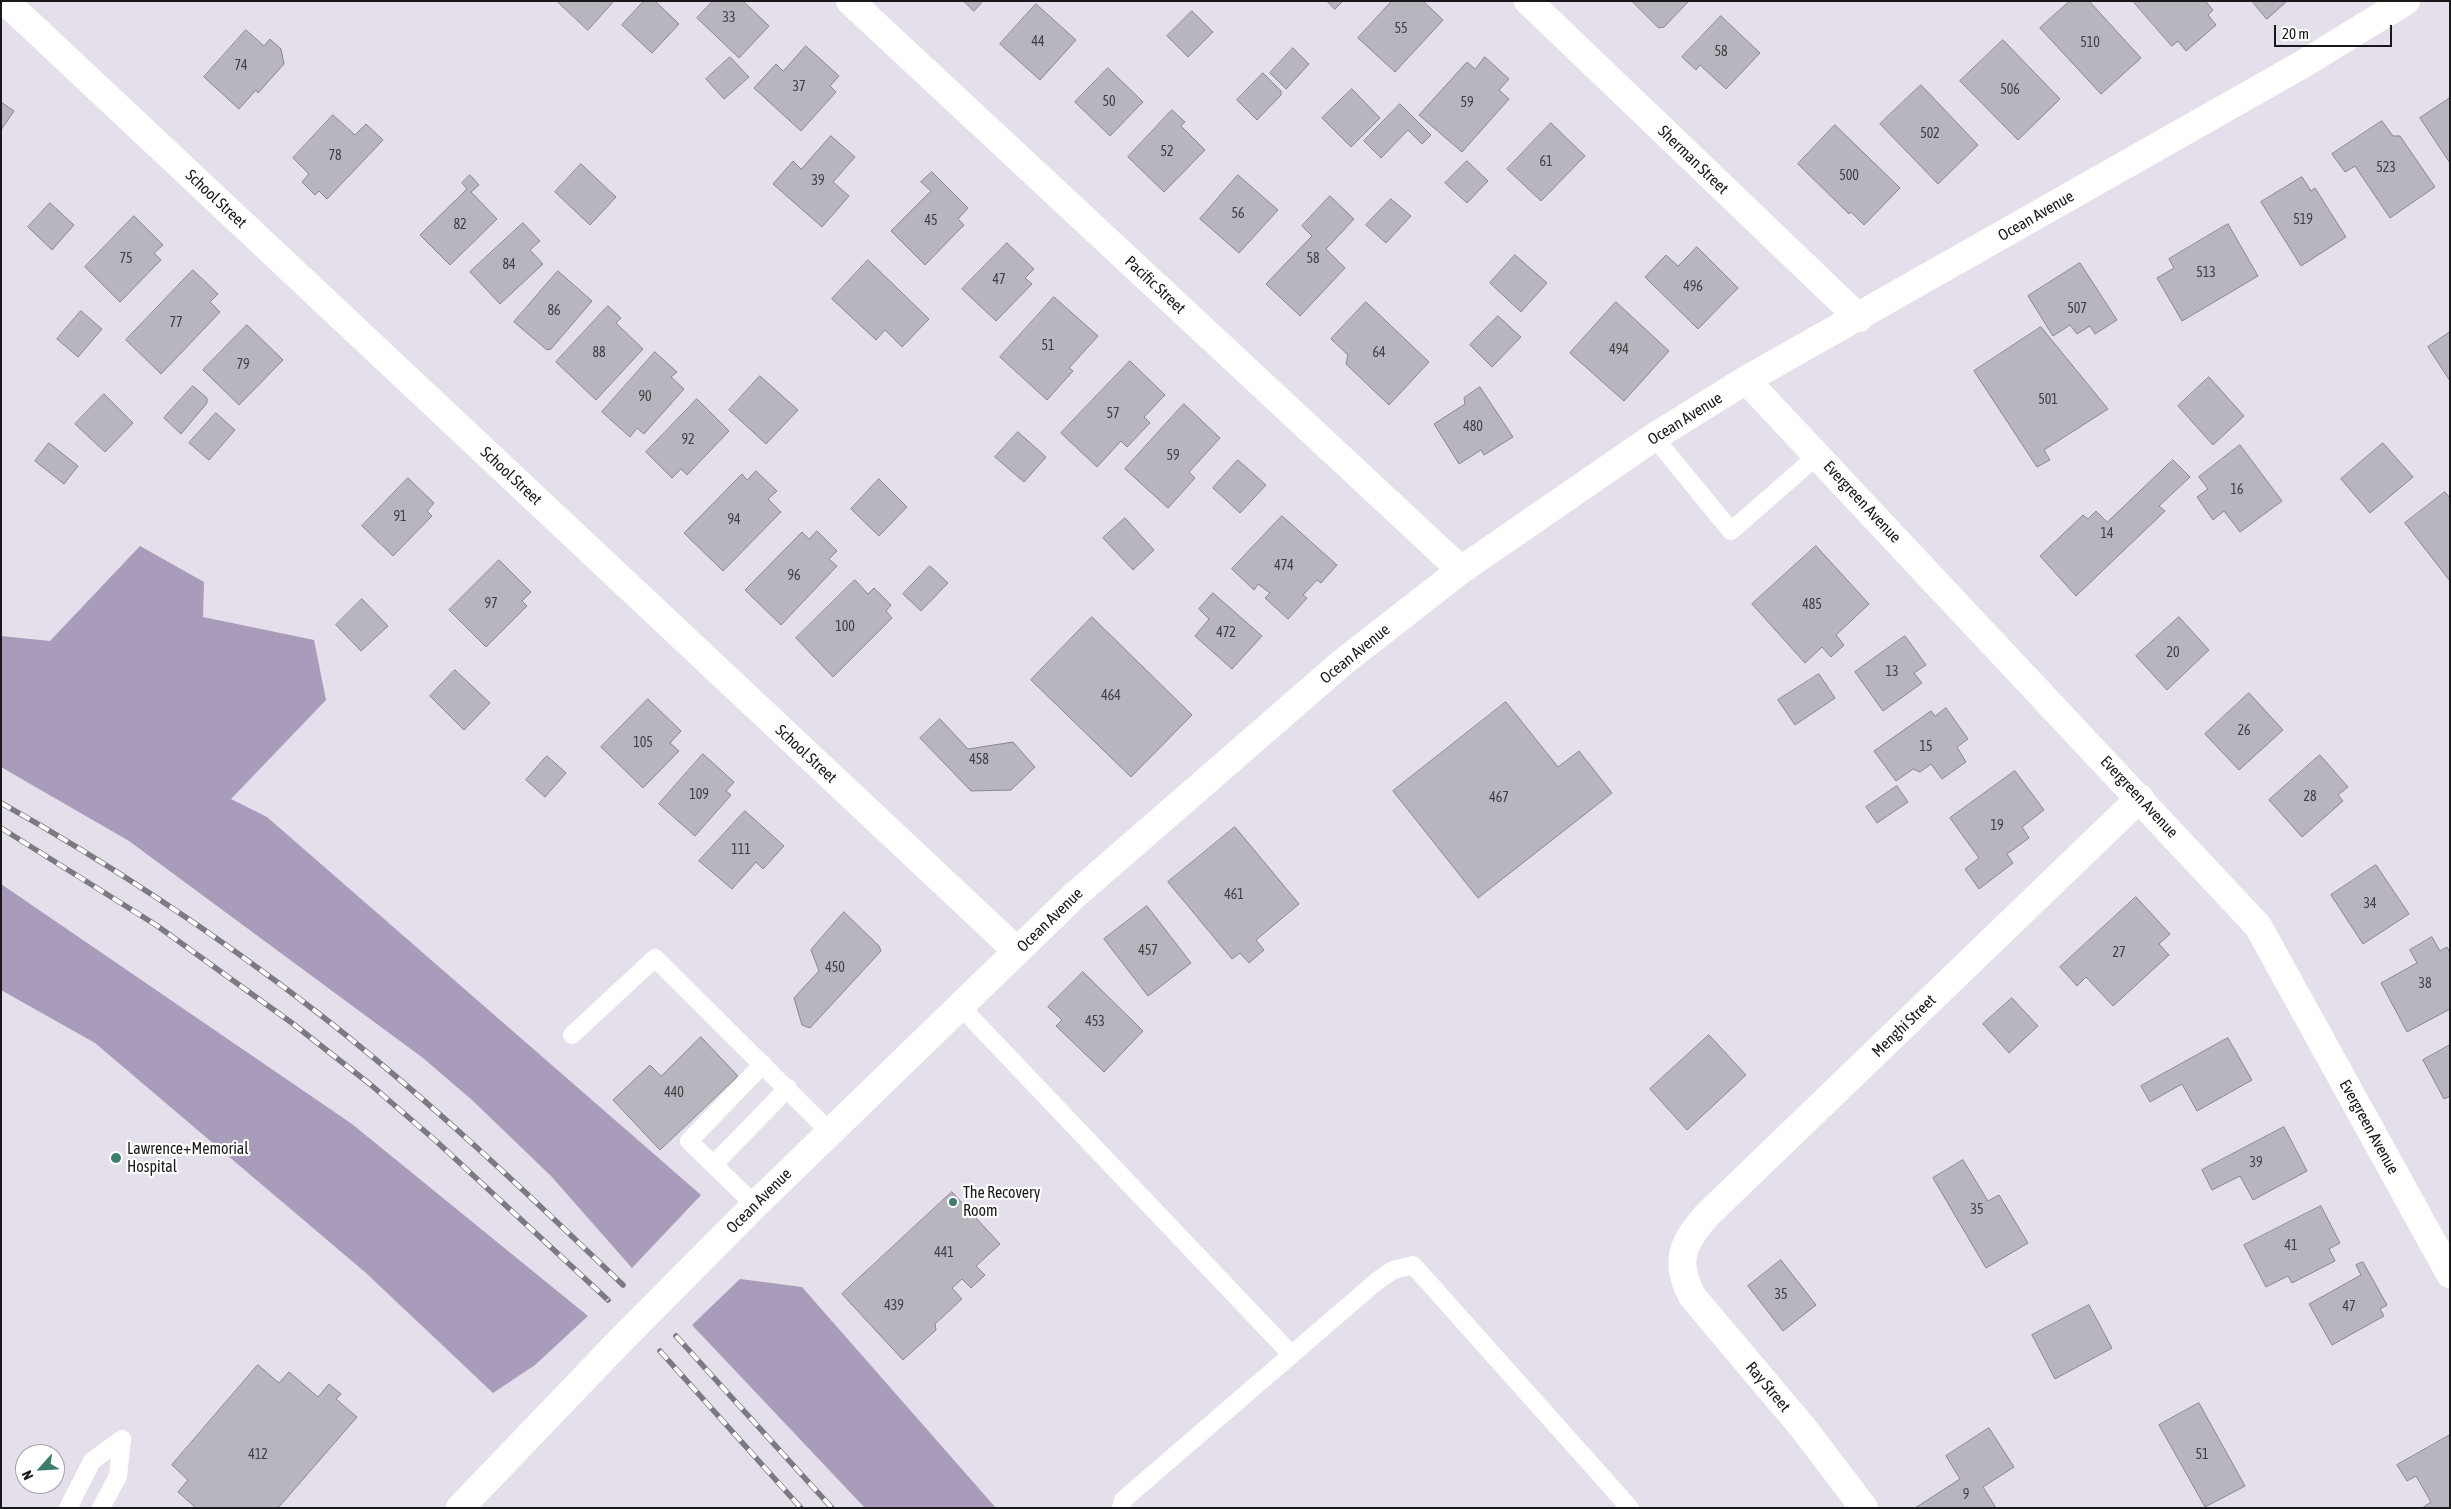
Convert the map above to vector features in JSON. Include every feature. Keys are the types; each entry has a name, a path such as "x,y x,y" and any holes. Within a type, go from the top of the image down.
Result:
{"street":[{"name":"School Street","path":"5,1 1017,951"},
{"name":"Pacific Street","path":"850,1 1460,570"},
{"name":"Sherman Street","path":"1528,1 1859,318"},
{"name":"Ocean Avenue","path":"460,1508 662,1298 1075,895 1343,662 1460,570 1654,437 1746,380 1859,318 2302,64 2406,1"},
{"name":"Evergreen Avenue","path":"1746,380 2258,926 2450,1274"},
{"name":"Menghi Street","path":"1682,1262 1685,1245 1707,1215 2140,798"},
{"name":"Ray Street","path":"1682,1262 1682,1273 1692,1296 1804,1429 1864,1508"}],"lane":[{"path":"1654,437 1730,531 1818,455"},
{"path":"572,1035 655,958 788,1088 830,1132"},
{"path":"960,1006 1291,1354"},
{"path":"756,1205 689,1141 763,1064"},
{"path":"714,1164 788,1088"},
{"path":"1121,1508 1123,1500 1377,1281 1393,1270 1413,1265 1630,1508"},
{"path":"68,1508 92,1461 122,1439 118,1476 101,1508"}],"shaded area":[{"path":"140,546 204,582 203,617 314,640 326,700 231,799 267,817 701,1195 632,1268 551,1176 472,1100 423,1058 129,841 1,767 1,636 50,641"},
{"path":"1,884 352,1124 588,1316 535,1365 493,1393 366,1273 95,1043 1,990"},
{"path":"740,1279 802,1287 996,1508 865,1508 692,1325"}],"building":[{"path":"557,1 614,1 588,30"},
{"path":"644,1 655,1 679,24 652,53 622,25"},
{"path":"713,1 743,1 769,26 739,58 697,18"},
{"path":"964,1 983,1 974,11"},
{"path":"1327,1 1343,1 1335,9"},
{"path":"1392,1 1423,1 1443,20 1395,72 1358,38"},
{"path":"1632,1 1689,1 1664,27 1659,28"},
{"path":"2070,1 2089,1 2141,58 2101,94 2040,28"},
{"path":"2133,1 2205,1 2213,10 2208,15 2216,25 2186,51 2178,41 2172,46"},
{"path":"2252,1 2287,1 2267,19"},
{"path":"1036,4 1076,40 1040,80 1000,44"},
{"path":"1192,11 1213,32 1188,57 1167,36"},
{"path":"1721,16 1760,53 1726,89 1700,65 1696,70 1682,57"},
{"path":"246,30 264,46 270,39 281,49 284,64 258,93 256,90 239,109 204,77"},
{"path":"2003,40 2060,99 2018,140 1960,81"},
{"path":"806,46 839,76 830,86 836,92 801,131 754,88 776,64 783,71"},
{"path":"1293,48 1309,64 1286,89 1270,73"},
{"path":"730,57 749,77 724,99 706,79"},
{"path":"1485,57 1509,79 1499,90 1509,99 1462,152 1419,115 1467,62 1475,69"},
{"path":"1108,68 1143,102 1110,136 1075,102"},
{"path":"1263,73 1281,91 1281,95 1257,120 1237,100"},
{"path":"1921,85 1978,145 1938,184 1880,124"},
{"path":"1352,89 1380,118 1351,147 1322,118"},
{"path":"2450,98 2450,163 2420,118"},
{"path":"1,102 14,111 1,130"},
{"path":"1400,104 1431,135 1422,144 1408,130 1381,158 1364,141"},
{"path":"1172,110 1185,122 1181,126 1205,150 1164,192 1128,157"},
{"path":"333,115 355,135 366,124 383,140 327,199 319,191 315,195 302,182 309,174 293,158"},
{"path":"2382,121 2393,136 2400,136 2435,187 2390,218 2355,166 2345,172 2332,154"},
{"path":"1551,123 1585,156 1541,201 1507,169"},
{"path":"1835,125 1900,188 1864,225 1851,212 1849,214 1798,164"},
{"path":"831,136 855,157 833,182 849,196 822,227 773,184 793,161 801,169"},
{"path":"1467,161 1488,181 1467,203 1445,183"},
{"path":"581,164 616,197 590,225 555,192"},
{"path":"932,172 968,208 958,219 964,225 925,265 891,231 931,191 921,182"},
{"path":"470,175 479,185 471,192 497,219 450,265 420,235 467,189 462,183"},
{"path":"1238,175 1278,210 1239,253 1200,219"},
{"path":"2302,177 2311,191 2315,188 2346,237 2301,266 2261,202"},
{"path":"1330,196 1354,219 1326,249 1345,268 1300,316 1266,284 1312,236 1302,226"},
{"path":"1391,199 1411,216 1386,243 1366,225"},
{"path":"50,203 74,225 52,250 28,227"},
{"path":"134,216 163,245 154,253 161,260 120,302 85,267"},
{"path":"523,223 540,241 530,250 543,264 500,304 470,272"},
{"path":"2228,224 2258,276 2182,321 2157,278 2174,268 2169,259"},
{"path":"1007,243 1034,269 1025,278 1032,284 996,321 962,289"},
{"path":"1697,247 1738,288 1698,329 1645,277 1666,255 1678,266"},
{"path":"1515,255 1547,283 1521,312 1490,283"},
{"path":"868,260 929,319 902,347 885,330 876,340 832,299"},
{"path":"2080,263 2117,320 2095,334 2090,326 2077,334 2070,325 2053,336 2028,296"},
{"path":"193,270 218,294 210,302 220,312 161,374 126,340"},
{"path":"558,271 592,301 551,349 547,350 514,322"},
{"path":"1054,297 1098,336 1069,368 1073,371 1047,400 1000,357"},
{"path":"1366,302 1429,362 1389,405 1346,364 1348,355 1331,339"},
{"path":"1616,302 1669,351 1624,401 1570,353"},
{"path":"608,306 621,318 616,323 643,349 596,400 556,362"},
{"path":"81,311 102,329 78,357 57,339"},
{"path":"1498,316 1521,337 1492,367 1470,345"},
{"path":"247,325 283,360 239,405 203,370"},
{"path":"2041,327 2108,409 2044,450 2050,460 2037,467 1974,371"},
{"path":"2450,332 2450,381 2428,347"},
{"path":"655,352 677,372 671,377 684,389 644,434 637,428 630,437 602,412"},
{"path":"1130,361 1165,395 1144,417 1150,423 1127,447 1121,441 1097,467 1061,433"},
{"path":"760,376 798,410 766,444 729,410"},
{"path":"2209,377 2244,416 2213,445 2178,406"},
{"path":"193,386 207,398 207,403 181,434 164,418"},
{"path":"1480,387 1513,437 1484,455 1481,450 1459,464 1434,424 1465,404 1464,398"},
{"path":"104,394 133,423 105,452 75,424"},
{"path":"697,399 729,431 687,475 681,469 672,478 646,452"},
{"path":"1184,404 1220,438 1189,472 1195,478 1168,508 1125,469"},
{"path":"216,413 235,430 209,460 189,443"},
{"path":"1018,432 1046,457 1024,482 995,457"},
{"path":"49,443 78,466 64,484 35,461"},
{"path":"2383,443 2413,477 2370,513 2341,479"},
{"path":"2240,445 2282,501 2240,532 2224,511 2213,520 2197,497 2208,489 2199,477"},
{"path":"1238,460 1266,485 1240,513 1213,488"},
{"path":"2173,460 2190,477 2159,506 2165,511 2076,596 2040,556 2083,515 2088,519 2096,511 2107,522"},
{"path":"756,471 777,491 768,499 781,512 723,571 684,533 742,474 747,480"},
{"path":"408,478 434,503 427,511 432,516 393,556 362,526"},
{"path":"879,479 907,507 879,536 851,509"},
{"path":"2445,492 2450,498 2450,581 2405,523"},
{"path":"1282,516 1337,565 1321,583 1317,580 1303,595 1307,598 1288,619 1265,598 1270,593 1258,584 1254,590 1232,569"},
{"path":"1125,518 1154,550 1133,570 1103,538"},
{"path":"817,531 837,551 829,559 837,566 781,625 745,590 802,532 809,539"},
{"path":"1816,546 1869,604 1836,635 1844,645 1831,657 1822,647 1805,663 1752,604"},
{"path":"499,560 531,592 522,601 527,606 486,647 449,610"},
{"path":"930,566 948,583 921,611 903,594"},
{"path":"855,580 868,594 874,588 891,605 886,611 892,618 833,677 796,638"},
{"path":"1213,593 1262,636 1232,669 1195,636 1209,619 1199,609"},
{"path":"362,599 388,626 361,651 336,625"},
{"path":"1092,617 1192,715 1131,777 1031,680"},
{"path":"2179,617 2209,650 2167,690 2136,656"},
{"path":"1905,636 1926,665 1914,673 1922,683 1883,711 1855,672"},
{"path":"455,670 490,703 464,730 430,696"},
{"path":"1819,674 1835,698 1795,725 1778,700"},
{"path":"2249,693 2283,730 2239,770 2205,734"},
{"path":"648,699 681,731 670,743 679,751 643,788 601,747"},
{"path":"1506,702 1558,767 1579,751 1612,793 1478,898 1393,791"},
{"path":"1946,708 1968,739 1957,747 1966,762 1942,779 1931,764 1920,772 1913,769 1896,781 1874,751 1931,711 1935,716"},
{"path":"940,719 968,749 1013,742 1035,767 1011,790 971,791 920,738"},
{"path":"703,754 734,782 726,791 731,795 695,836 659,804"},
{"path":"2320,755 2348,787 2338,795 2343,801 2302,837 2269,800"},
{"path":"547,756 566,773 545,797 526,780"},
{"path":"2015,771 2044,810 2022,827 2029,838 2007,854 2013,863 1979,889 1965,869 1979,858 1950,818"},
{"path":"1897,786 1908,802 1877,823 1866,807"},
{"path":"745,811 784,846 763,869 756,862 732,889 699,861"},
{"path":"1235,827 1299,904 1256,940 1264,950 1249,963 1240,953 1232,959 1168,882"},
{"path":"2376,865 2409,914 2363,944 2331,895"},
{"path":"2136,897 2170,934 2159,944 2169,955 2113,1006 2086,977 2077,986 2060,967"},
{"path":"1147,906 1191,963 1148,996 1104,939"},
{"path":"844,912 879,946 881,951 810,1028 802,1025 794,998 819,971 811,950"},
{"path":"2432,937 2440,951 2447,947 2450,953 2450,1009 2407,1032 2381,983 2417,963 2410,950"},
{"path":"1083,972 1143,1031 1104,1072 1056,1026 1062,1020 1048,1007"},
{"path":"2012,998 2038,1026 2009,1053 1983,1024"},
{"path":"1709,1035 1746,1075 1687,1130 1650,1089"},
{"path":"701,1037 738,1076 660,1150 613,1100 650,1065 661,1076"},
{"path":"2228,1038 2252,1080 2197,1111 2182,1084 2150,1102 2141,1086"},
{"path":"2450,1045 2450,1096 2444,1099 2423,1060"},
{"path":"2284,1127 2307,1171 2253,1200 2240,1176 2212,1190 2202,1170"},
{"path":"1963,1160 1988,1201 1999,1195 2028,1243 1986,1268 1933,1178"},
{"path":"952,1192 1000,1244 976,1266 985,1275 971,1288 962,1279 952,1288 962,1299 935,1324 936,1330 903,1360 842,1294"},
{"path":"2321,1206 2340,1243 2329,1249 2335,1261 2292,1283 2288,1276 2266,1287 2244,1245"},
{"path":"1781,1260 1816,1305 1783,1331 1748,1286"},
{"path":"2363,1262 2387,1305 2380,1309 2384,1316 2332,1345 2309,1304 2361,1275 2356,1265"},
{"path":"2089,1305 2112,1348 2055,1379 2032,1335"},
{"path":"258,1365 279,1383 289,1372 318,1397 329,1384 341,1394 336,1399 357,1417 278,1508 196,1508 178,1492 188,1480 172,1465"},
{"path":"2199,1403 2245,1486 2205,1507 2159,1425"},
{"path":"1989,1428 2014,1467 1983,1487 1996,1508 1915,1508 1960,1479 1946,1456"},
{"path":"2450,1435 2450,1508 2422,1508 2431,1502 2416,1476 2407,1481 2397,1465"}],"railway":[{"path":"1,803 83,851 164,902 242,956 318,1013 436,1111 623,1285"},
{"path":"1,828 156,925 292,1023 371,1085 436,1141 608,1300"},
{"path":"676,1336 832,1508"},
{"path":"660,1351 801,1508"}],"place":[{"name":"Lawrence+Memorial Hospital","path":"116,1158"},
{"name":"The Recovery Room","path":"953,1202"}]}
